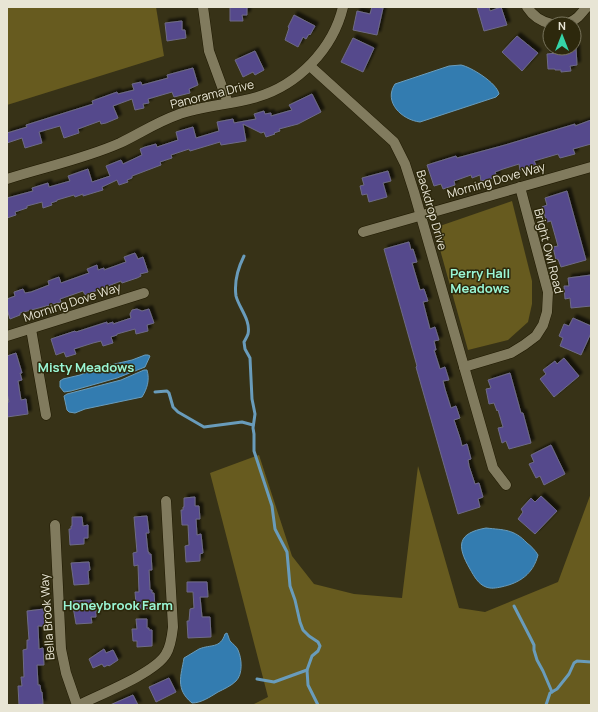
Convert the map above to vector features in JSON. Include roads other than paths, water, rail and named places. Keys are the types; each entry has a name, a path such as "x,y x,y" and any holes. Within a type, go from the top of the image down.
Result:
{"street":[{"path":"203,7 210,51 228,103"},
{"name":"Panorama Drive","path":"7,179 104,149 177,115 257,97 270,92 293,79 310,66 331,36 343,7"},
{"path":"527,7 534,16 546,24 565,23 578,17 587,7"},
{"name":"Backdrop Drive","path":"310,66 394,142 405,164 493,468 506,484"},
{"name":"Morning Dove Way","path":"363,232 591,167"},
{"name":"Bright Owl Road","path":"464,366 511,353 524,346 536,336 543,325 547,312 548,292 520,187"},
{"name":"Morning Dove Way","path":"7,336 144,293"},
{"path":"31,329 46,416"},
{"path":"78,705 146,672 161,661 170,646 172,627 166,501"},
{"name":"Bella Brook Way","path":"54,525 61,649 66,673 78,705"}],"water":[{"path":"461,65 483,76 494,85 499,94 496,97 420,122 407,118 396,109 391,97 395,84 449,66"},
{"path":"145,355 150,356 145,367 117,378 71,391 64,392 60,387 60,381 63,379"},
{"path":"147,370 148,381 147,388 142,397 85,409 75,413 67,410 64,396 67,394 121,380"},
{"path":"486,528 508,531 518,535 536,551 538,555 536,562 525,577 514,583 494,588 483,586 476,580 463,553 462,541 470,533"},
{"path":"227,633 230,641 236,647 240,658 241,670 238,678 232,684 209,698 192,703 183,693 180,682 184,658 199,649 218,644"}],"waterway":[{"path":"244,256 237,275 236,296 248,324 248,334 244,342 245,349 250,358 252,399 255,414 253,428 254,451 272,506 275,529 287,552 290,586 300,622 303,630 318,642 320,646 318,651 312,656 307,670 308,685 318,705"},
{"path":"155,392 167,391 173,407 178,412 204,427 242,422 253,425"},
{"path":"514,606 534,645 537,660 552,692"},
{"path":"546,705 550,693 557,689 569,674 574,663 577,661 591,662"},
{"path":"257,679 274,682 307,670"}],"district":[{"name":"Perry Hall Meadows","path":"480,280"},
{"name":"Misty Meadows","path":"86,367"},
{"name":"Honeybrook Farm","path":"118,605"}]}
